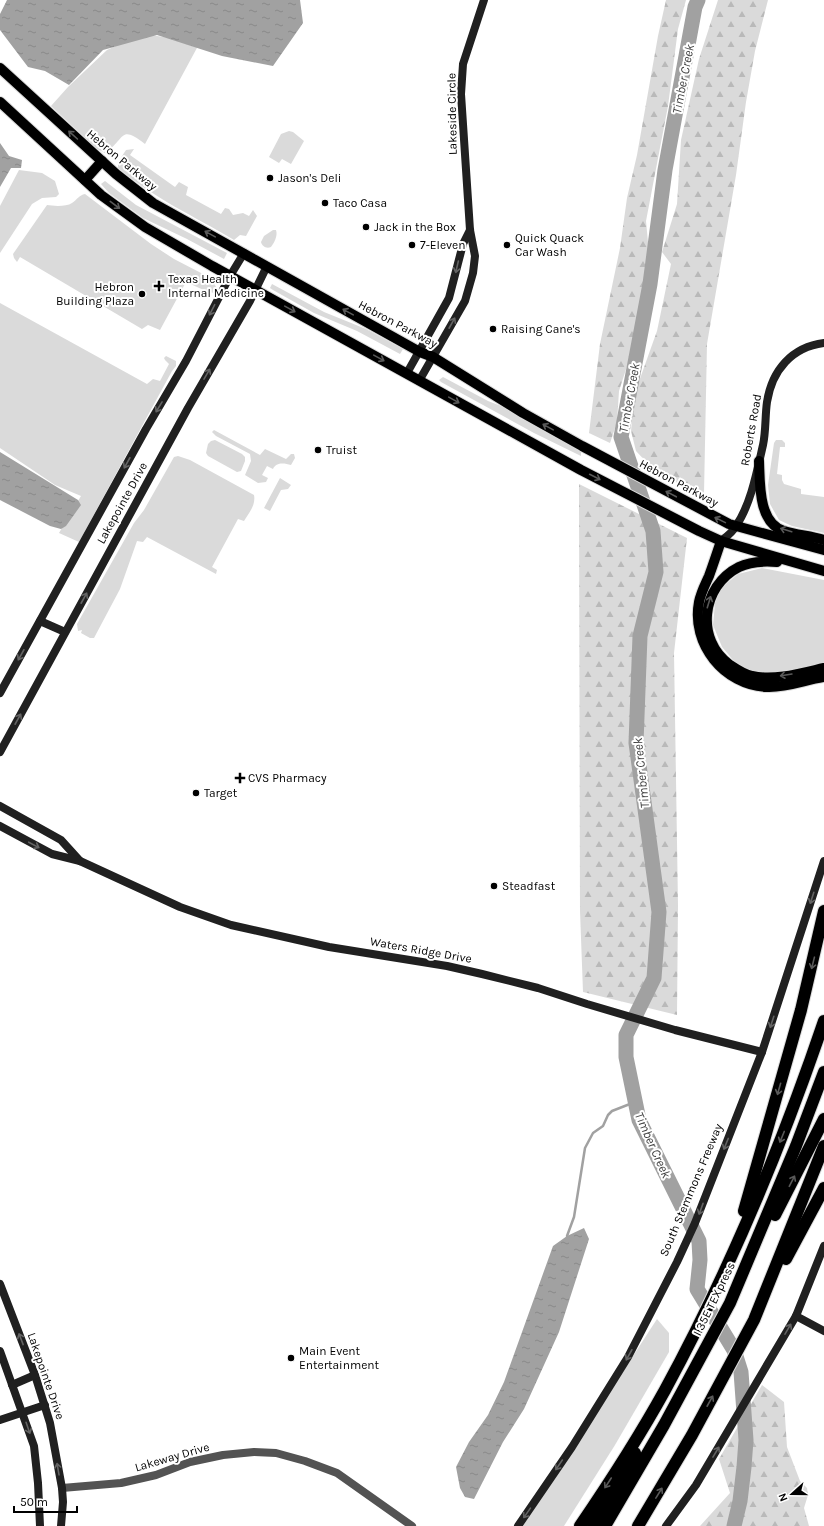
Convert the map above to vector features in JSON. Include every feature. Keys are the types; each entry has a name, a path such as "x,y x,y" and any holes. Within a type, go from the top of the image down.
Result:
{"highway":[{"path":"730,1259 802,1010 824,911"},
{"path":"593,1526 624,1476 730,1259 772,1163 824,1021"},
{"name":"I 35E TEXpress","path":"605,1526 664,1425 730,1303 793,1153 824,1072"},
{"path":"730,1303 824,1119"},
{"path":"754,1320 824,1146"},
{"path":"638,1526 692,1435 824,1188"},
{"path":"580,1526 665,1390"}],"main road":[{"name":"Lakeside Circle","path":"419,381 465,301 473,273 475,256 470,230 461,94 464,64 484,0"},
{"name":"Hebron Parkway","path":"0,68 102,162 153,203 420,352 433,357 523,413 705,512 736,527 820,549"},
{"path":"0,102 101,195 145,227 230,276 581,470 698,531 722,541 824,572"},
{"path":"85,180 102,162"},
{"name":"Lakeside Circle","path":"407,373 450,298 463,244 470,230"},
{"name":"Lakepointe Drive","path":"0,693 146,429 186,361 230,276 244,253"},
{"name":"Lakepointe Drive","path":"0,752 188,408 256,290 267,266"},
{"name":"Roberts Road","path":"722,541 736,527 748,504 763,443 767,401 778,371 786,360 798,352 809,346 824,343"},
{"path":"759,461 761,498 764,511 772,522 782,530 824,540"},
{"path":"722,541 699,602 699,630 710,654 719,666 730,675 743,682 757,686 777,687 824,677"},
{"path":"790,562 755,562 739,566 726,575 715,587 709,602 706,618 709,635 721,657 734,668 751,676 771,677 824,668"},
{"path":"40,621 65,632"},
{"name":"Waters Ridge Drive","path":"0,806 61,840 80,861"},
{"name":"Waters Ridge Drive","path":"0,826 52,854 80,861 180,907 231,925 329,947 475,972 538,988 675,1030 762,1052"},
{"name":"South Stemmons Freeway","path":"518,1526 591,1417 628,1357 696,1223 714,1172 762,1052 824,861"},
{"path":"666,1526 696,1485 796,1316 824,1246"},
{"name":"Lakepointe Drive","path":"0,1284 35,1375 50,1423 62,1488 63,1502 60,1526"},
{"path":"796,1316 824,1331"},
{"path":"0,1351 34,1446 38,1483 40,1526"},
{"path":"12,1385 35,1375"},
{"path":"0,1420 45,1405"}],"street":[{"name":"Lakeway Drive","path":"62,1488 121,1483 156,1475 190,1462 223,1455 254,1452 276,1453 305,1461 337,1473 378,1500 412,1526"}],"green space":[{"path":"666,0 686,0 678,29 668,106 646,221 649,253 645,289 629,360 619,391 617,422 610,443 589,433 600,344 620,248 627,198 637,155 658,36"},
{"path":"718,0 768,0 755,51 736,175 707,344 704,493 688,490 650,466 636,451 631,431 637,387 657,331 671,264 662,252 677,204 681,140 699,59"},
{"path":"151,35 176,39 198,46 145,144 137,138 126,134 105,153 97,149 51,106 68,87 107,50 122,43"},
{"path":"289,131 293,132 304,141 291,164 282,159 279,163 269,157 281,134"},
{"path":"134,149 130,155 175,187 179,182 188,187 186,195 221,214 225,208 229,209 233,215 243,213 249,216 253,210 257,216 246,236 240,235 234,240 160,198 132,179 118,168 118,162 126,150"},
{"path":"19,170 42,173 55,181 59,194 56,197 42,198 32,204 0,253 0,206"},
{"path":"105,181 136,205 227,253 224,259 143,218 109,193 101,184"},
{"path":"85,194 151,244 174,259 203,274 214,283 216,287 215,293 208,292 186,282 160,330 148,325 142,329 20,257 17,262 13,254 47,205 66,205 74,202 81,195"},
{"path":"273,230 276,230 276,237 271,247 264,247 261,242 264,236"},
{"path":"272,284 324,312 366,329 403,349 400,354 357,331 314,313 270,288"},
{"path":"0,303 147,384 153,379 160,381 169,364 164,358 166,356 176,361 176,366 79,542 59,533 81,496 55,485 0,448"},
{"path":"443,377 488,401 511,410 581,450 581,456 534,433 441,382 439,380"},
{"path":"214,430 260,455 265,449 286,459 291,454 294,454 295,458 291,465 278,464 273,469 267,466 262,475 268,478 266,482 258,483 245,475 251,461 250,454 216,436 212,432"},
{"path":"215,440 245,457 241,471 237,472 208,456 206,453 208,444"},
{"path":"776,440 782,440 785,443 785,447 780,447 777,474 782,475 784,484 801,489 801,494 824,497 824,533 792,526 779,520 770,504 768,485 774,443"},
{"path":"178,456 190,460 254,495 252,509 244,521 238,519 212,567 217,570 216,574 147,537 143,542 137,541 120,589 94,638 90,638 81,633 82,630 78,631 77,624 134,523 144,510 174,457"},
{"path":"280,478 291,485 288,489 281,490 270,511 264,508"},
{"path":"579,484 687,538 674,653 678,905 677,1015 583,992 580,911"},
{"path":"762,568 824,580 824,663 787,672 759,675 739,667 722,647 713,625 715,603 721,588 738,574"},
{"path":"657,1319 669,1333 669,1352 615,1445 564,1526 523,1526"},
{"path":"762,1385 784,1402 787,1447 800,1481 807,1488 808,1495 804,1508 809,1526 700,1526 730,1493 719,1459"}],"water":[{"path":"7,0 300,0 303,23 273,66 222,56 157,35 103,50 69,85 45,71 28,67 0,30 0,14"},
{"path":"0,143 9,156 22,160 21,168 11,168 0,187"},
{"path":"0,452 78,500 81,505 66,526 61,529 50,526 0,500"},
{"path":"584,1228 589,1239 559,1332 524,1409 503,1442 474,1499 465,1497 460,1488 456,1467 469,1442 488,1415 504,1382 553,1246 567,1236"}],"waterway":[{"name":"Timber Creek","path":"698,0 695,7 665,170 650,284 621,437 653,531 656,572 640,636 636,743 659,912 654,978 626,1035 626,1057 639,1120 699,1241 700,1260 697,1289 734,1350 741,1372 746,1440 740,1501 734,1526"},
{"path":"567,1236 574,1217 585,1148 593,1133 603,1126 608,1115 612,1111 635,1102"}],"place":[{"name":"Jason's Deli","path":"270,178"},
{"name":"Taco Casa","path":"325,203"},
{"name":"Jack in the Box","path":"366,227"},
{"name":"7-Eleven","path":"412,245"},
{"name":"Quick Quack Car Wash","path":"507,245"},
{"name":"Texas Health Internal Medicine","path":"159,286"},
{"name":"Hebron Building Plaza","path":"142,294"},
{"name":"Raising Cane's","path":"493,329"},
{"name":"Truist","path":"318,450"},
{"name":"CVS Pharmacy","path":"240,778"},
{"name":"Target","path":"196,793"},
{"name":"Steadfast","path":"494,886"},
{"name":"Main Event Entertainment","path":"291,1358"}]}
